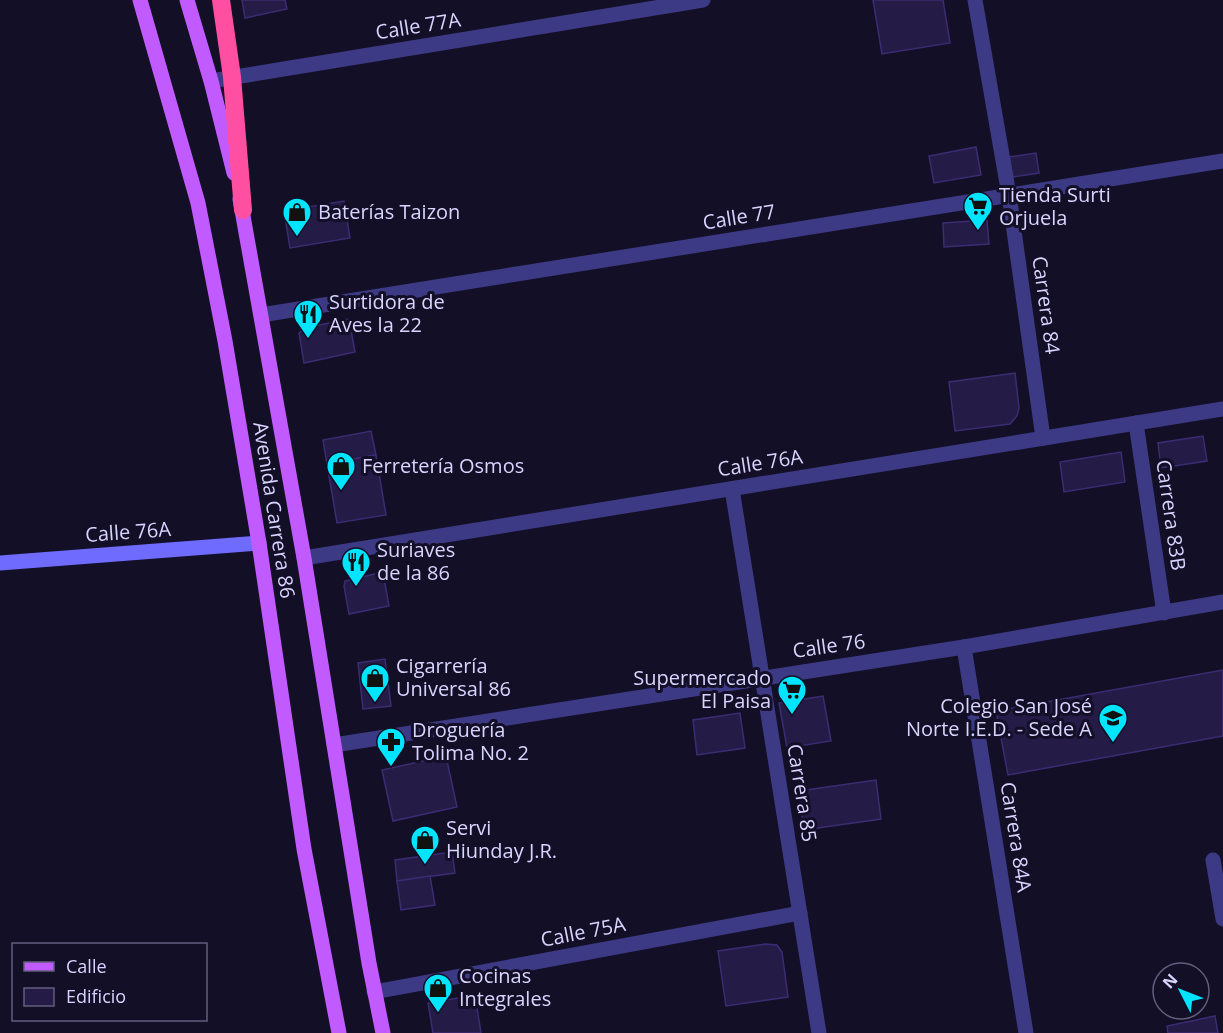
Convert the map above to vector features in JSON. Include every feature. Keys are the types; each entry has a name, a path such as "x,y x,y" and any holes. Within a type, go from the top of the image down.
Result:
{"highway":[{"path":"221,0 232,77 243,210"}],"main road":[{"name":"Avenida Carrera 86","path":"140,0 198,203 225,341 260,543 303,849 339,1033"},
{"name":"Avenida Carrera 86","path":"187,0 211,81 243,210 374,992 383,1033"}],"street":[{"name":"Calle 77A","path":"211,81 697,0"},
{"name":"Carrera 84","path":"975,0 1009,195 1044,438"},
{"name":"Calle 77","path":"261,315 1223,161"},
{"name":"Calle 76A","path":"303,558 1223,409"},
{"name":"Carrera 83B","path":"1136,423 1164,613"},
{"name":"Carrera 85","path":"732,489 819,1033"},
{"name":"Calle 76A","path":"0,563 260,543"},
{"name":"Calle 76","path":"334,745 964,647 1223,603"},
{"name":"Carrera 84A","path":"964,647 1026,1033"},
{"path":"1213,860 1223,919"},
{"name":"Calle 75A","path":"374,992 800,913"}],"building":[{"path":"242,0 285,0 287,9 245,18"},
{"path":"873,0 943,0 950,43 882,54"},
{"path":"976,147 981,175 934,183 929,156"},
{"path":"1036,153 1039,173 1013,177 1009,157"},
{"path":"344,201 350,238 290,248 284,211"},
{"path":"987,220 989,244 944,247 943,223"},
{"path":"349,319 355,352 304,363 299,333 305,328"},
{"path":"1015,373 1019,408 1017,416 1010,424 955,431 949,382"},
{"path":"371,431 376,455 327,464 323,440"},
{"path":"1203,436 1207,461 1161,468 1158,443"},
{"path":"1121,452 1125,482 1064,492 1060,462"},
{"path":"376,455 386,515 337,523 327,464"},
{"path":"383,572 389,606 349,614 345,581"},
{"path":"385,659 391,706 363,709 358,663"},
{"path":"1223,670 1223,736 1008,775 996,711"},
{"path":"823,696 831,741 787,748 779,703"},
{"path":"740,713 745,748 697,755 693,720"},
{"path":"446,756 457,807 393,821 382,770"},
{"path":"876,780 881,819 804,830 799,791"},
{"name":"Servi Hiunday J.R.","path":"452,852 455,873 397,881 395,860"},
{"path":"430,876 435,905 401,910 397,881"},
{"path":"765,944 777,945 782,952 788,997 726,1006 718,951"},
{"path":"475,995 481,1033 433,1033 428,1003"},
{"path":"1215,1016 1218,1033 1168,1033 1167,1026 1191,1021 1211,1021 1211,1017"}],"place":[{"name":"Tienda Surti Orjuela","path":"978,232"},
{"name":"Baterías Taizon","path":"297,238"},
{"name":"Surtidora de Aves la 22","path":"308,340"},
{"name":"Ferretería Osmos","path":"341,492"},
{"name":"Suriaves de la 86","path":"356,588"},
{"name":"Cigarrería Universal 86","path":"375,704"},
{"name":"Supermercado El Paisa","path":"792,716"},
{"name":"Colegio San José Norte I.E.D. - Sede A","path":"1113,744"},
{"name":"Droguería Tolima No. 2","path":"391,768"},
{"name":"Servi Hiunday J.R.","path":"425,866"},
{"name":"Cocinas Integrales","path":"438,1014"}]}
